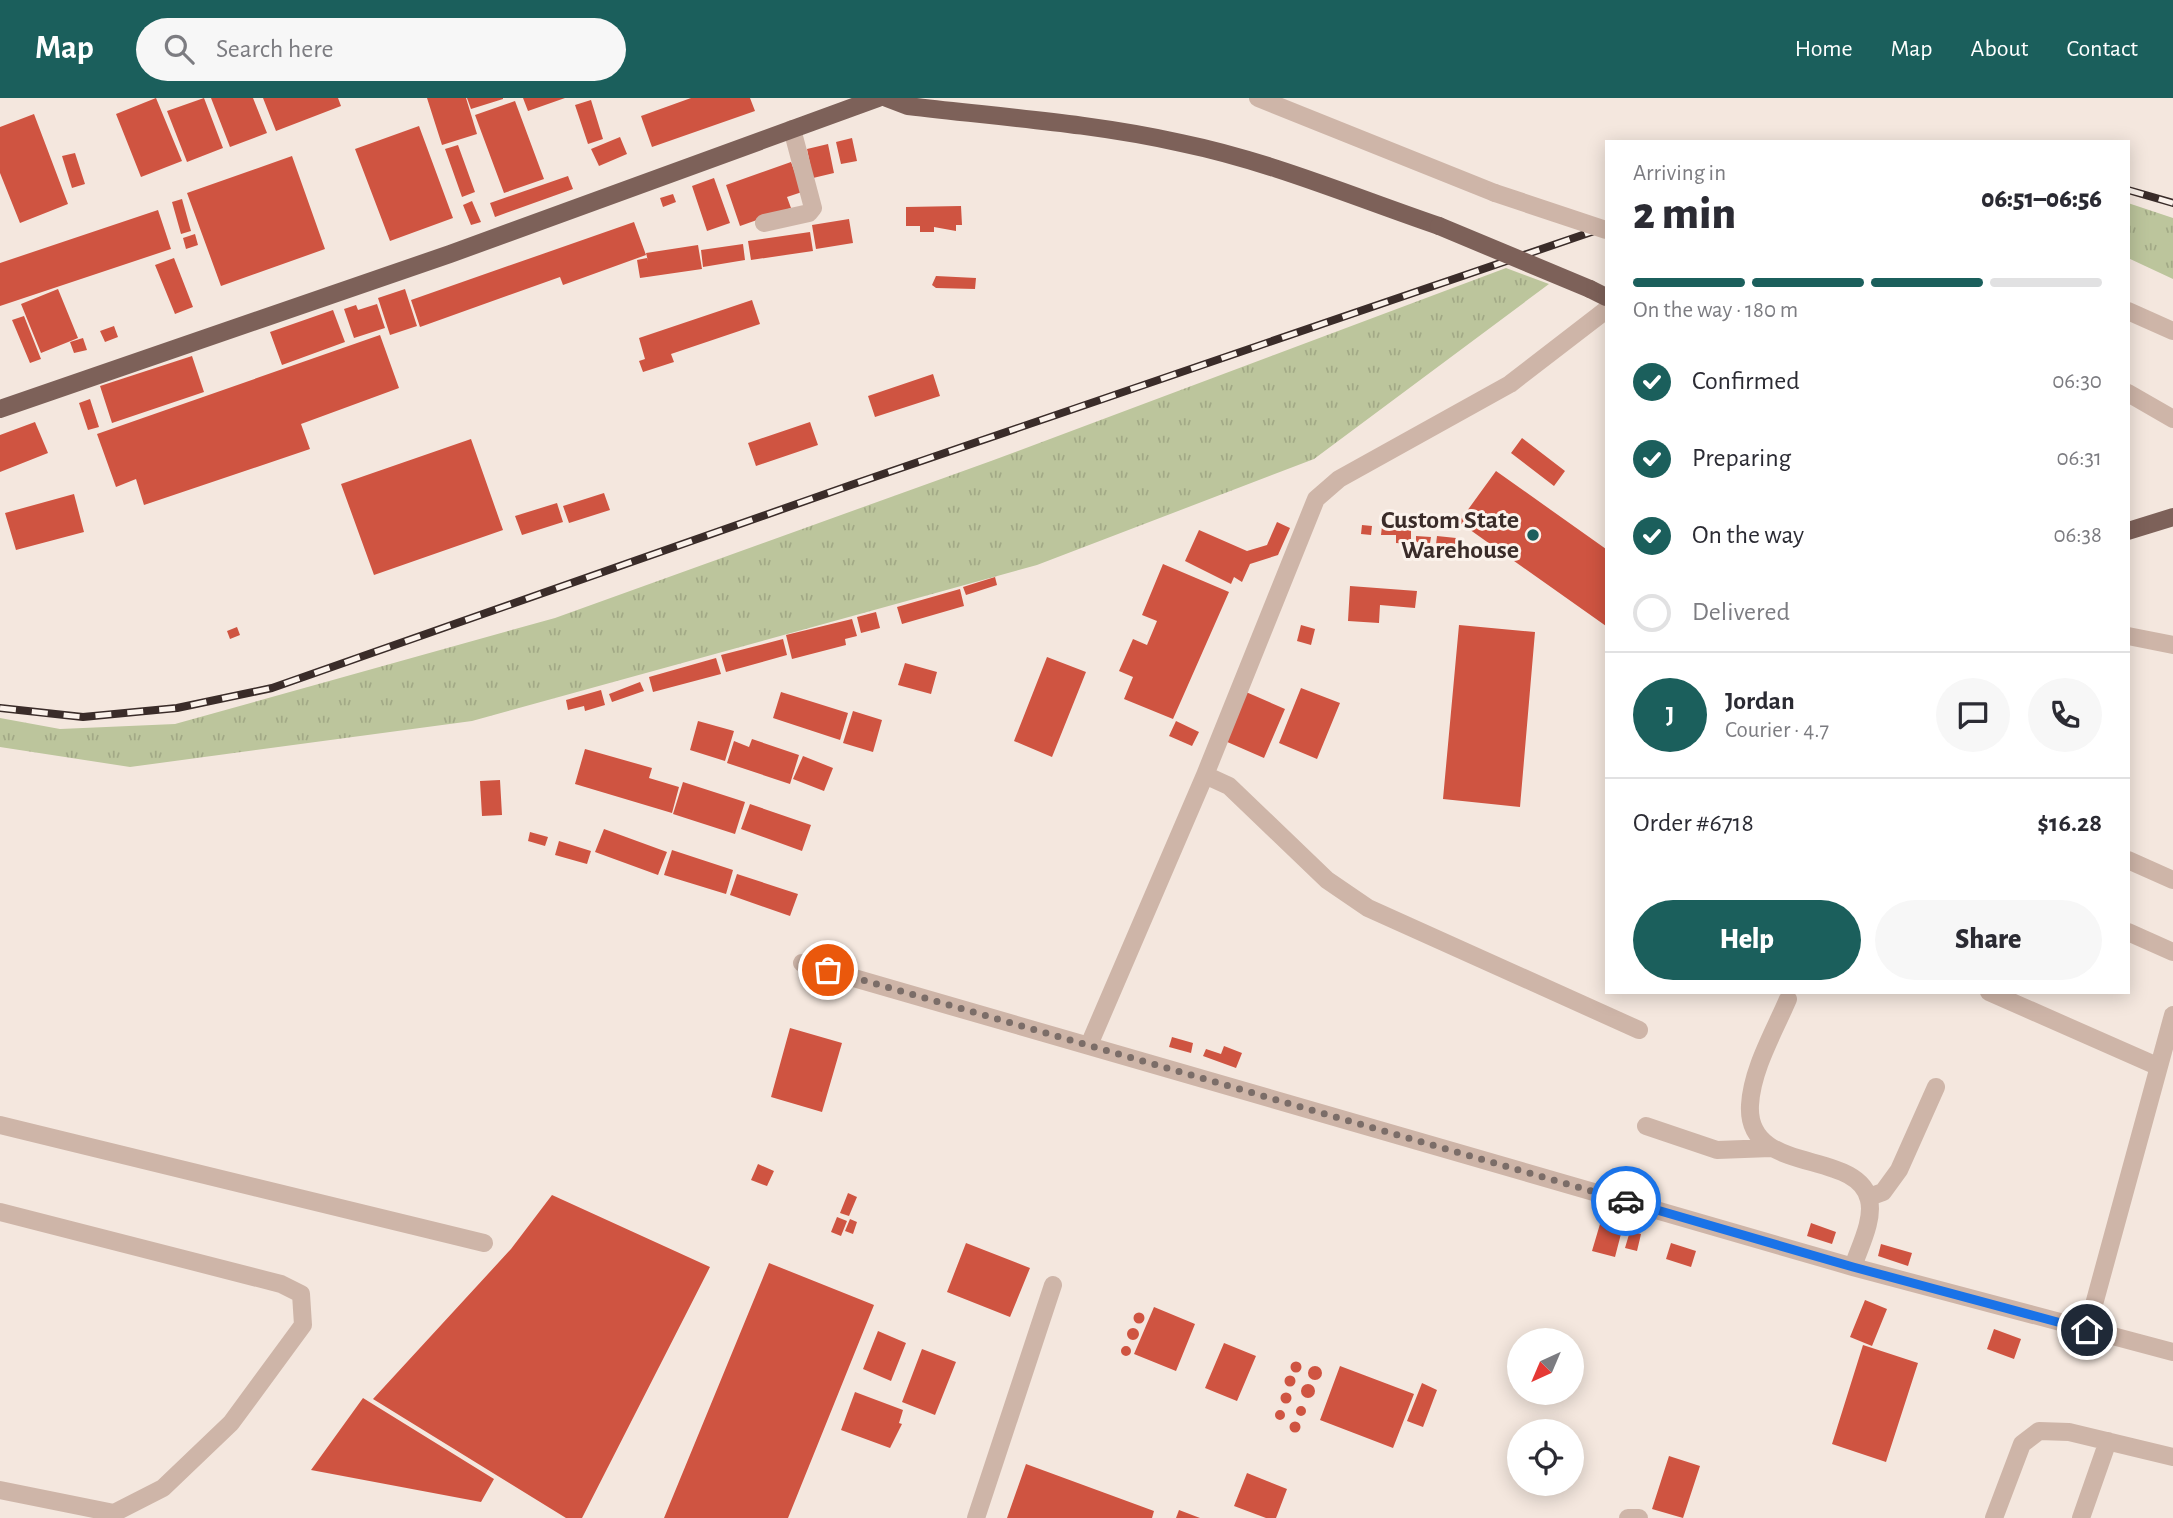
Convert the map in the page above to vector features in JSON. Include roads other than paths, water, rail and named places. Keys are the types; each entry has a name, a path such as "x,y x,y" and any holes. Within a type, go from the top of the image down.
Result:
{"main road":[{"path":"0,410 450,254 878,98"},
{"path":"887,98 908,106 1108,129 1226,154 1439,226 1598,293"},
{"path":"2130,530 2168,517"}],"lane":[{"path":"1258,98 1495,193 1605,230"},
{"path":"764,223 809,213 813,208 792,129"},
{"path":"1089,1045 1205,775 1305,520 1316,499 1339,478 1510,384 1605,311"},
{"path":"2130,312 2173,331"},
{"path":"2130,394 2173,419"},
{"path":"2130,636 2173,645"},
{"path":"1205,775 1228,786 1327,880 1368,908 1639,1030"},
{"path":"2130,861 2173,880"},
{"path":"2130,933 2173,952"},
{"path":"802,963 1853,1267 2173,1352"},
{"path":"1994,994 2157,1066"},
{"path":"1771,1148 1754,1130 1750,1105 1760,1065 1788,999"},
{"path":"2087,1330 2173,1015"},
{"path":"1869,1197 1883,1192 1899,1171 1936,1087"},
{"path":"0,1125 484,1243"},
{"path":"1646,1126 1717,1150 1771,1148 1852,1176 1869,1197 1870,1211 1853,1267"},
{"path":"0,1212 281,1283 301,1294 303,1325 231,1423 163,1488 114,1513 0,1490"},
{"path":"976,1518 1053,1285"},
{"path":"1994,1518 2022,1444 2039,1431 2069,1432 2173,1457"},
{"path":"2081,1518 2108,1441"},
{"path":"1628,1518 1639,1518"}],"railway":[{"path":"2130,191 2173,203"},
{"path":"0,708 83,717 177,708 272,688 851,485 1605,227"}],"place":[{"name":"Custom State Warehouse","path":"1533,535"}]}
